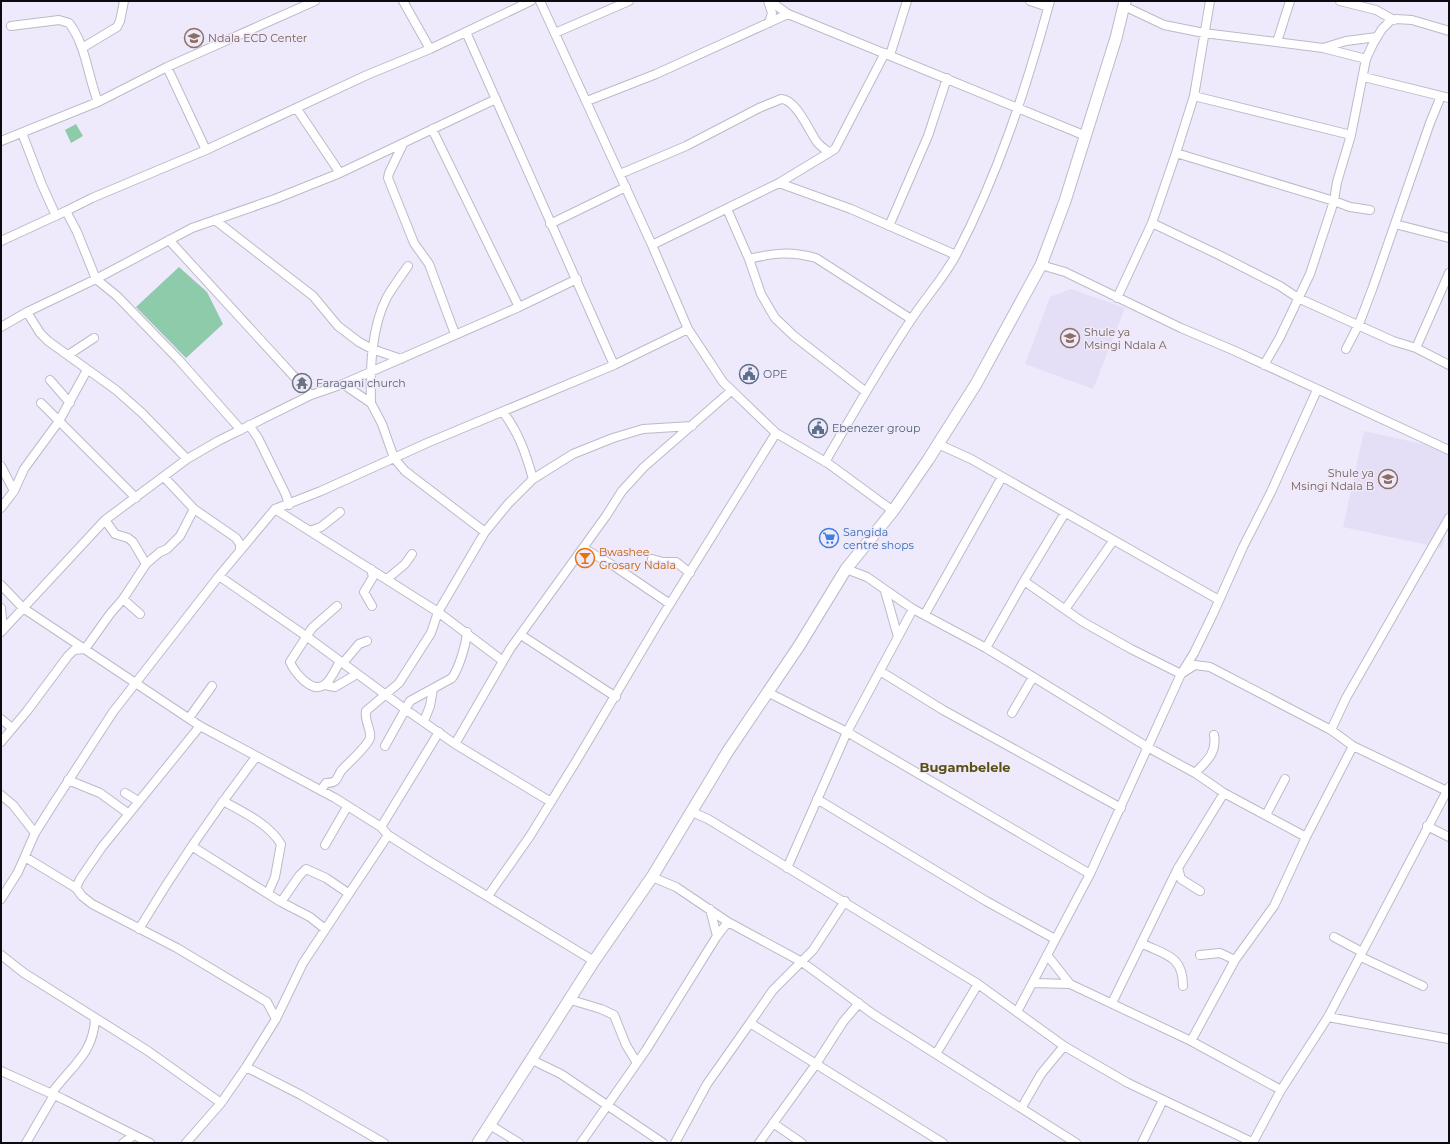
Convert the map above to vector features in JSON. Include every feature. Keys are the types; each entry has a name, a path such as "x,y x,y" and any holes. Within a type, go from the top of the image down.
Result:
{"street":[{"path":"82,48 117,27 120,21 124,1"},
{"path":"1,141 98,102 166,67 315,1"},
{"path":"403,1 430,49"},
{"path":"1,241 66,212 92,198 206,150 367,75 430,49 531,1"},
{"path":"540,1 626,187 688,329 723,382 776,433 825,462 868,491 892,511"},
{"path":"555,33 629,1"},
{"path":"769,1 788,14 1086,136"},
{"path":"769,1 772,13 769,23"},
{"path":"652,245 679,230 727,209 779,183 829,153 839,144 887,54 907,1"},
{"path":"825,462 866,392 912,319 946,273 956,255 1004,148 1019,108 1049,4 1030,1"},
{"path":"1117,298 1152,223 1194,96 1210,1"},
{"path":"1277,42 1290,1"},
{"path":"1340,1 1376,10 1394,20 1412,20 1449,30"},
{"path":"478,1143 571,1000 594,961 652,877 767,692 799,646 846,569 892,511 938,444 976,384 1041,265 1065,200 1086,136 1124,4 1160,24 1204,33 1323,48 1366,59"},
{"path":"587,101 616,91 788,14"},
{"path":"11,26 64,20 70,25 82,48 92,86 98,102"},
{"path":"1264,365 1279,339 1310,274 1334,201 1337,182 1351,135 1364,77 1366,59 1382,29 1394,20"},
{"path":"466,32 550,224 577,279 614,365"},
{"path":"1323,48 1346,41 1377,37"},
{"path":"166,67 206,150"},
{"path":"1346,349 1359,324 1430,123 1445,97 1364,77"},
{"path":"889,226 928,136 947,78"},
{"path":"1194,96 1351,135"},
{"path":"1,327 26,312 96,280 192,228 275,199 340,173 496,99"},
{"path":"620,174 686,146 759,108 781,99 790,102 800,114 819,144 829,153"},
{"path":"297,108 340,173"},
{"path":"432,129 519,307"},
{"path":"22,133 42,185 56,216"},
{"path":"403,144 388,178 414,243 429,264 455,334"},
{"path":"1176,153 1350,207 1370,210"},
{"path":"779,183 832,201 956,255"},
{"path":"550,224 626,187"},
{"path":"727,209 749,259 761,294 775,318 794,336 866,392"},
{"path":"66,212 77,232 96,280 117,296 179,360 241,430"},
{"path":"214,220 313,296 338,326 359,342 372,349 401,358"},
{"path":"1152,223 1280,286 1298,298 1359,324 1393,341 1416,348 1449,365"},
{"path":"1395,224 1449,238"},
{"path":"169,240 312,395"},
{"path":"749,259 775,253 798,253 816,258 912,319"},
{"path":"1041,265 1064,272 1117,298 1449,450"},
{"path":"408,266 387,298 383,308 372,349 370,372 371,403 382,424 394,458 413,479 450,504 485,532"},
{"path":"1416,348 1449,274"},
{"path":"2,631 105,520 188,459 249,425 312,395 343,384 519,307 577,279"},
{"path":"26,312 40,333 48,341 116,390 142,413 188,459"},
{"path":"1,899 18,872 35,833 68,780 134,683 219,576 275,509 289,505 427,442 614,365 688,329"},
{"path":"68,355 94,338"},
{"path":"1,508 14,491 24,469 60,421 87,370"},
{"path":"50,380 70,403"},
{"path":"343,384 371,403"},
{"path":"1017,1012 1034,983 1055,939 1090,874 1149,748 1181,674 1194,653 1243,547 1271,492 1317,390"},
{"path":"456,744 503,661 622,491 644,467 731,391"},
{"path":"41,403 136,498"},
{"path":"503,412 513,426 522,444 533,479"},
{"path":"249,425 258,438 286,495 289,505"},
{"path":"321,790 326,784 333,783 337,779 341,772 365,745 370,737 370,731 365,722 366,711 385,694 395,688 407,672 431,633 438,612 485,532 508,504 533,479 573,454 613,438 643,429 692,426"},
{"path":"488,896 551,802 616,697 670,604 776,433"},
{"path":"938,444 971,458 1064,513 1219,600"},
{"path":"1,466 14,491"},
{"path":"164,477 194,509 236,538 240,544 240,551"},
{"path":"925,614 1002,477"},
{"path":"1,742 68,656 74,650 85,649 110,614 123,599 146,564 160,552 167,549 180,536 194,509"},
{"path":"275,509 438,612 467,632 503,661"},
{"path":"310,531 321,527 340,512"},
{"path":"986,648 1064,513"},
{"path":"189,521 205,516"},
{"path":"1331,730 1346,698 1449,518"},
{"path":"105,520 115,534 128,538 134,542 146,564"},
{"path":"1066,608 1113,541"},
{"path":"583,548 614,566 670,604"},
{"path":"387,579 405,564 412,554"},
{"path":"652,559 662,562 676,562 690,573"},
{"path":"371,569 373,577 364,592 372,606"},
{"path":"846,569 867,577 913,609 925,614 986,648 1149,748 1195,773 1224,793 1306,837"},
{"path":"219,576 306,636 404,709 424,721 456,744 551,802"},
{"path":"1024,581 1066,608 1083,622 1131,649 1181,674"},
{"path":"1,585 23,608 200,726 321,790 381,827 388,835 594,961"},
{"path":"885,590 889,599 898,637"},
{"path":"123,599 140,614"},
{"path":"337,606 312,628 290,662 293,668 306,681 314,686 325,685 335,687 358,674"},
{"path":"1,608 2,631"},
{"path":"786,868 847,732 913,609"},
{"path":"385,746 404,709 410,701 419,694 448,681 456,672 467,641 467,632"},
{"path":"521,635 616,697"},
{"path":"325,685 342,662 359,644 367,641"},
{"path":"692,812 708,819 786,868 845,901 978,984 1064,1046 1128,1083 1254,1143 1281,1090 1328,1017 1448,788 1353,746 1331,730 1244,684 1204,665 1194,653"},
{"path":"1181,674 1195,665 1204,665"},
{"path":"880,671 943,710 1121,808"},
{"path":"1012,713 1033,677"},
{"path":"189,718 212,686"},
{"path":"424,721 430,706 433,689"},
{"path":"767,692 847,732 1090,874"},
{"path":"1,719 12,728"},
{"path":"76,888 80,879 102,847 200,726"},
{"path":"381,827 439,732"},
{"path":"1195,773 1212,754 1215,746 1214,735"},
{"path":"1191,1041 1235,960 1274,906 1306,837 1353,746"},
{"path":"139,929 166,883 256,756"},
{"path":"1266,815 1285,779"},
{"path":"68,780 100,793 129,814"},
{"path":"125,793 138,801"},
{"path":"1112,1003 1178,868 1224,793"},
{"path":"1,795 13,805 35,833"},
{"path":"817,799 979,897 1055,939"},
{"path":"223,801 253,818 278,839 281,844 275,877 268,892"},
{"path":"325,846 347,806"},
{"path":"1427,826 1449,837"},
{"path":"186,1143 221,1103 246,1067 276,1019 303,963 348,893 388,835"},
{"path":"193,846 268,892 281,902 310,917 325,929"},
{"path":"25,857 76,888 82,896 92,904 177,948 268,1002 276,1019"},
{"path":"1178,868 1181,879 1200,891"},
{"path":"281,902 299,876 306,869 326,878 348,893"},
{"path":"652,877 676,887 728,922 802,962 858,1002 936,1054 1022,1107 1076,1143"},
{"path":"675,1143 707,1084 773,990 802,962 824,936 845,901"},
{"path":"710,909 717,936"},
{"path":"581,1143 637,1063 717,936 728,922"},
{"path":"1334,937 1361,955 1423,986"},
{"path":"1141,943 1178,962 1182,969 1183,986"},
{"path":"1200,955 1220,953 1235,960"},
{"path":"1,955 24,973 148,1051 221,1103"},
{"path":"1047,955 1070,984"},
{"path":"1034,983 1070,984 1191,1041 1281,1090"},
{"path":"936,1054 978,984"},
{"path":"571,1000 601,1009 614,1016 626,1045 637,1063"},
{"path":"759,1143 816,1064 843,1022 858,1002"},
{"path":"1328,1017 1449,1039"},
{"path":"26,1143 61,1080 80,1061 89,1048 95,1029 96,1018"},
{"path":"750,1023 934,1141 943,1143"},
{"path":"1022,1107 1041,1074 1064,1046"},
{"path":"532,1060 561,1074 663,1143"},
{"path":"246,1067 301,1095 384,1143"},
{"path":"1,1071 150,1143"},
{"path":"1142,1143 1163,1100"},
{"path":"773,1123 802,1143"},
{"path":"490,1125 519,1143"},
{"path":"123,1143 133,1136"}],"shaded area":[{"path":"1071,289 1125,308 1093,389 1025,364 1050,297"},
{"path":"1364,431 1449,450 1449,518 1442,548 1343,527"}],"green space":[{"path":"76,124 83,136 71,143 65,130"},
{"path":"179,267 207,292 223,324 186,358 136,307"}],"place":[{"name":"Ndala ECD Center","path":"194,38"},
{"name":"Shule ya Msingi Ndala A","path":"1070,338"},
{"name":"OPE","path":"749,374"},
{"name":"Faragani church","path":"302,383"},
{"name":"Ebenezer group","path":"818,428"},
{"name":"Shule ya Msingi Ndala B","path":"1388,479"},
{"name":"Sangida centre shops","path":"829,538"},
{"name":"Bwashee Grosary Ndala","path":"585,558"}],"district":[{"name":"Bugambelele","path":"965,767"}]}
